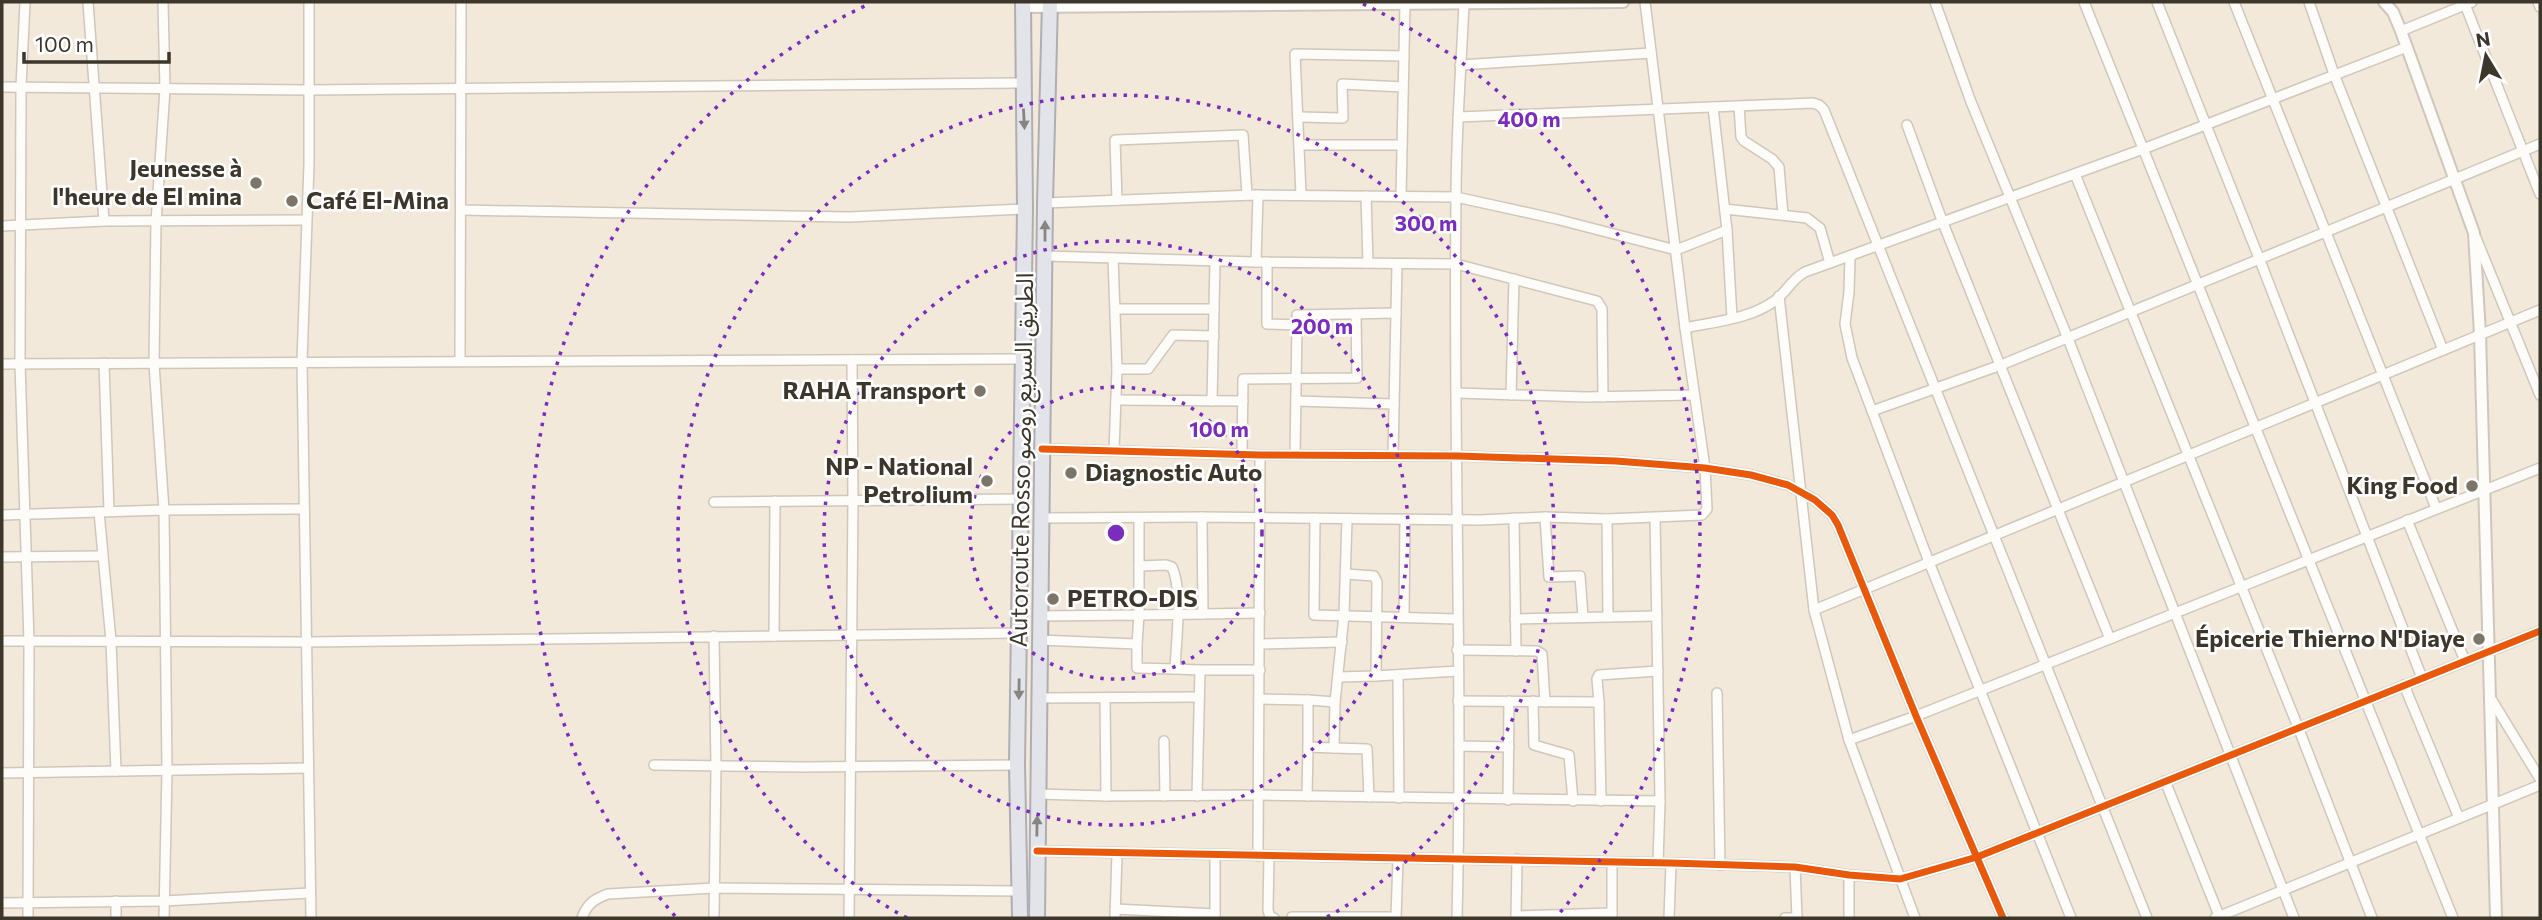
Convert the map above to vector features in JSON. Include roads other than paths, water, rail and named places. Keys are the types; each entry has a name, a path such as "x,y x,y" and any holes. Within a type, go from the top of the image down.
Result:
{"highway":[{"name":"Autoroute Rosso الطريق السريع روصو","path":"1020,918 1017,765 1025,209 1023,4"},
{"name":"Autoroute Rosso الطريق السريع روصو","path":"1037,918 1045,203 1050,5"}],"street":[{"path":"25,2 20,364 29,641 28,918"},
{"path":"88,2 104,221"},
{"path":"163,2 165,89 156,222 154,364 164,510 167,642 164,918"},
{"path":"309,2 302,361 311,918"},
{"path":"460,361 461,2"},
{"path":"1023,4 1623,2"},
{"path":"1041,518 1607,519 1702,515 1707,509 1705,468 1645,2"},
{"path":"1935,2 1970,102 2067,336 2294,918"},
{"path":"2084,2 2453,918"},
{"path":"2157,2 2422,678"},
{"path":"2234,2 2436,508"},
{"path":"2309,2 2334,74 2443,350"},
{"path":"2384,2 2393,12 2407,47 2474,233 2540,395"},
{"path":"2538,2 2540,7"},
{"path":"2401,32 2467,3 2540,194"},
{"path":"1401,197 1405,4"},
{"path":"1457,918 1460,746 1457,650 1456,197 1464,4"},
{"path":"1685,328 1732,318 1773,302 1797,276 1830,263 2143,149 2407,47"},
{"path":"1460,65 1651,53"},
{"path":"1301,195 1296,54 1404,57"},
{"path":"2,87 309,90 1023,83"},
{"path":"1298,117 1343,118 1342,84 1404,87"},
{"path":"1458,117 1813,103 1824,110 2147,918"},
{"path":"1738,106 1741,137 1779,167 1783,215"},
{"path":"1713,107 1727,230 1732,318"},
{"path":"1907,125 1943,223 2110,639"},
{"path":"1117,200 1115,140 1243,135 1247,195"},
{"path":"1872,411 2001,365 2540,144"},
{"path":"1299,145 1402,145"},
{"path":"2075,174 2372,918"},
{"path":"1045,203 1247,195 1456,197 1545,216 1676,250 1727,230"},
{"path":"1256,262 1258,195"},
{"path":"1366,196 1368,263"},
{"path":"461,209 849,217 1025,209"},
{"path":"1725,209 1807,218 1815,222 1820,228 1830,263"},
{"path":"2,226 104,221 306,220"},
{"path":"2474,233 2485,489 2496,918"},
{"path":"1045,256 1456,264 1597,301 1602,309 1603,397"},
{"path":"1850,257 1845,324 1852,358 1929,562 2070,918"},
{"path":"1114,258 1117,369 1114,451"},
{"path":"1212,401 1216,261"},
{"path":"1267,262 1267,324 1297,325"},
{"path":"1393,455 1397,264"},
{"path":"1511,395 1514,279"},
{"path":"1779,296 1814,610 1849,740 1916,918"},
{"path":"1116,309 1214,309"},
{"path":"1814,610 2540,310"},
{"path":"1295,455 1297,315 1396,313"},
{"path":"1242,454 1243,379 1357,378 1356,314"},
{"path":"1117,369 1148,369 1173,335 1214,335"},
{"path":"2,365 302,361 1022,359"},
{"path":"849,918 852,360"},
{"path":"104,363 103,556 111,641 116,771"},
{"path":"1457,393 1603,397 1694,395"},
{"path":"1116,400 1242,401"},
{"path":"1296,401 1394,404"},
{"path":"1042,449 1616,461 1705,468 1774,480 1801,491 1832,515 1838,524 1916,716 2003,918"},
{"path":"1258,856 1261,699 1260,455"},
{"path":"1849,740 2046,665 2540,468"},
{"path":"714,502 1021,499"},
{"path":"774,636 775,501"},
{"path":"2,515 304,509"},
{"path":"1202,517 1203,614"},
{"path":"1545,517 1549,577 1580,576 1583,617"},
{"path":"1139,518 1137,668 1260,670"},
{"path":"1315,518 1314,615 1457,619"},
{"path":"1655,518 1660,801 1658,863"},
{"path":"1334,748 1335,702 1344,615 1347,519"},
{"path":"1405,519 1405,617"},
{"path":"1514,519 1516,651"},
{"path":"1607,519 1608,617"},
{"path":"2407,520 2465,661"},
{"path":"2,557 103,556"},
{"path":"1139,566 1166,565 1172,567 1175,573 1178,614 1175,669"},
{"path":"1346,574 1374,576 1377,582 1376,676"},
{"path":"1040,616 1260,613"},
{"path":"1515,619 1657,616"},
{"path":"1037,851 1720,864 1795,867 1849,875 1900,878 1977,857 2540,631"},
{"path":"2,641 306,642 1020,633"},
{"path":"713,636 716,766 714,918"},
{"path":"1039,640 1138,643"},
{"path":"1260,644 1342,642"},
{"path":"1457,650 1537,651 1542,654 1545,702"},
{"path":"1198,796 1200,670"},
{"path":"1338,677 1458,671"},
{"path":"1601,801 1599,675 1658,671"},
{"path":"1398,675 1399,798"},
{"path":"2404,685 2459,818"},
{"path":"1717,693 1720,864"},
{"path":"1039,698 1199,697"},
{"path":"2490,697 2540,779"},
{"path":"1105,698 1106,796"},
{"path":"1261,699 1335,702"},
{"path":"1307,796 1308,700"},
{"path":"1458,701 1599,702"},
{"path":"1508,800 1509,701"},
{"path":"1534,701 1534,745 1569,755 1573,801"},
{"path":"1164,741 1165,796"},
{"path":"1460,746 1509,747"},
{"path":"1308,747 1367,749 1369,797"},
{"path":"654,765 1017,765"},
{"path":"2,773 308,768"},
{"path":"2165,781 2218,918 2540,785"},
{"path":"1038,794 1660,801"},
{"path":"1117,853 1115,914 1215,916 1215,856"},
{"path":"1269,856 1268,910 1274,918"},
{"path":"1290,918 1396,918 1398,859"},
{"path":"1517,859 1516,917 1612,915 1612,862"},
{"path":"1670,918 1671,863"},
{"path":"1786,918 1797,918 1795,867"},
{"path":"1849,875 1849,918"},
{"path":"582,918 586,908 596,898 608,894 714,888 1019,891"},
{"path":"2,903 163,901 310,893"},
{"path":"116,901 116,918"}],"place":[{"name":"Jeunesse à l'heure de El mina","path":"256,183"},
{"name":"Café El-Mina","path":"292,201"},
{"name":"RAHA Transport","path":"980,391"},
{"name":"Diagnostic Auto","path":"1071,473"},
{"name":"NP - National Petrolium","path":"987,481"},
{"name":"King Food","path":"2472,486"},
{"name":"PETRO-DIS","path":"1053,599"},
{"name":"Épicerie Thierno N'Diaye","path":"2479,639"}]}
